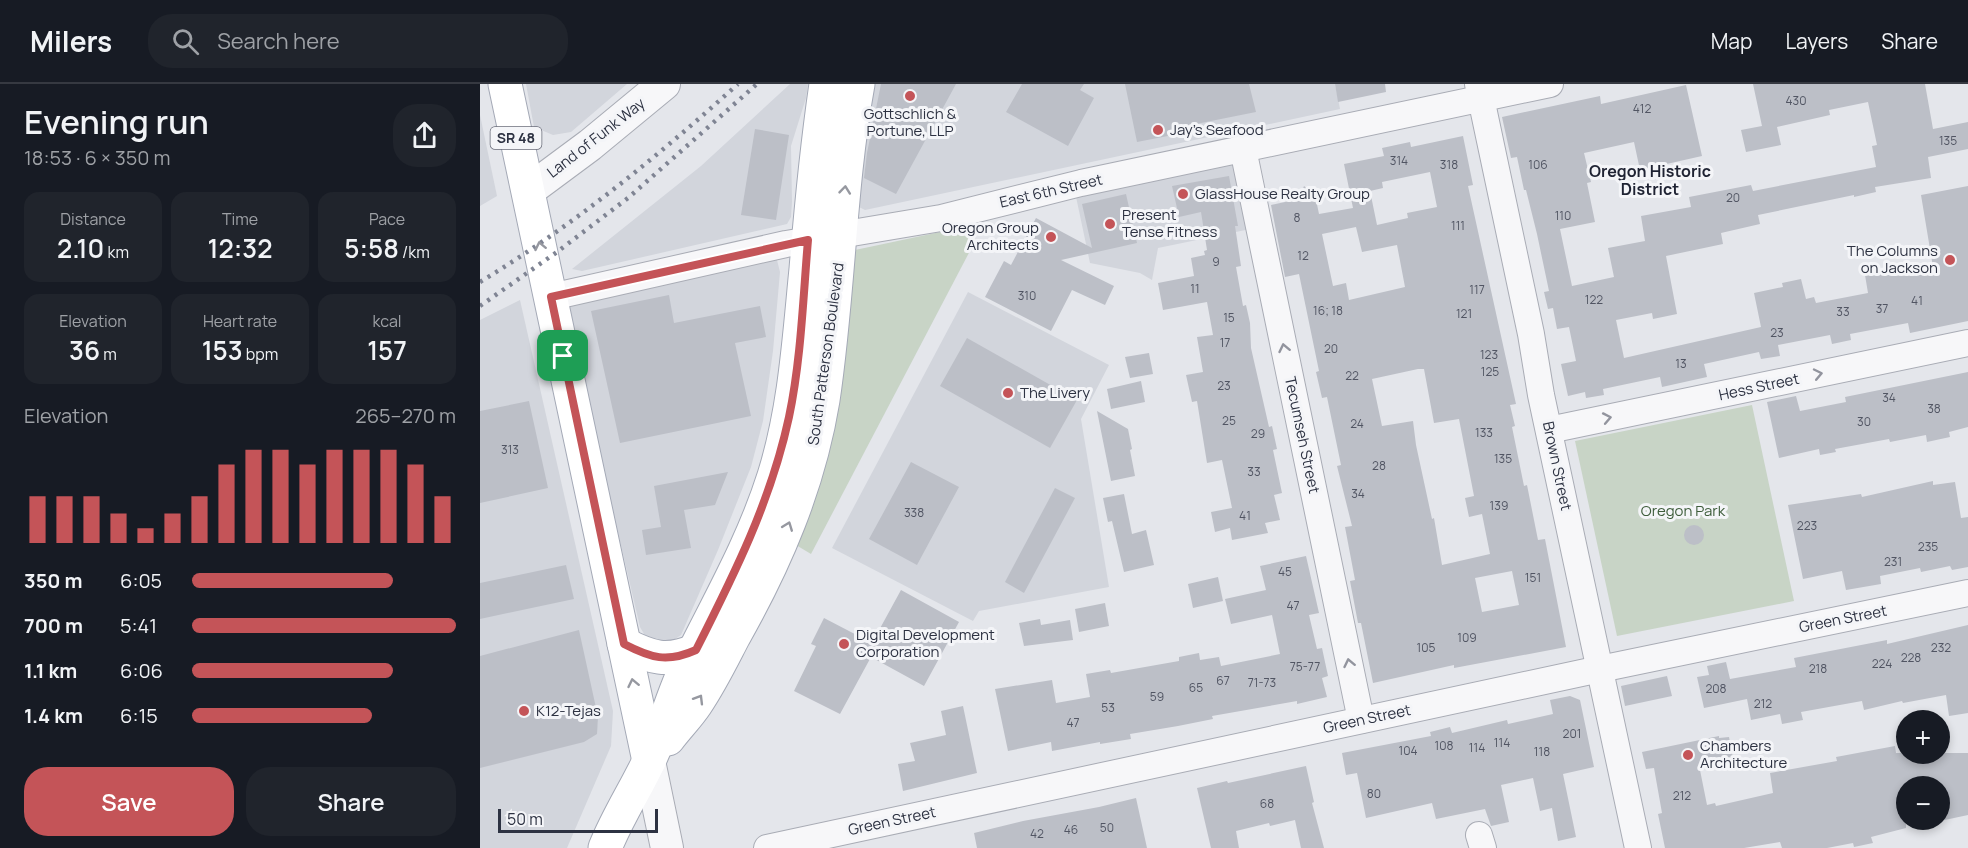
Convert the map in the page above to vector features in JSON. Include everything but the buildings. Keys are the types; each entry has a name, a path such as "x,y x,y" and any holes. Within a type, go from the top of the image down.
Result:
{"main road":[{"name":"SR 48","path":"505,84 649,761"},
{"name":"South Patterson Boulevard","path":"605,848 614,826 649,761 682,676 756,528 774,475 789,417 797,366 818,142 826,84"},
{"name":"South Patterson Boulevard","path":"649,761 696,705 771,567 792,516 809,463 822,401 831,334 858,84"},
{"path":"624,644 651,656 665,658 673,658 696,650"}],"street":[{"name":"Land of Funk Way","path":"528,191 590,145 664,84"},
{"name":"East 6th Street","path":"551,297 808,240 941,218 1081,183 1243,150 1480,91 1550,84"},
{"name":"Brown Street","path":"1480,91 1638,848"},
{"name":"Tecumseh Street","path":"1243,150 1361,720"},
{"name":"Hess Street","path":"1549,429 1968,343"},
{"name":"Green Street","path":"767,848 1600,669 1968,593"},
{"path":"649,761 667,848"}],"shaded area":[{"path":"526,84 627,84 571,132 553,135 534,127"},
{"path":"790,84 808,84 791,146 792,202 791,217 787,224 582,271 572,269 701,166"},
{"path":"867,84 1335,84 1340,109 865,210 855,205"},
{"path":"480,115 497,196 480,206"},
{"path":"1250,153 1265,226 1158,248 1152,280 1140,273 1090,263 1075,192"},
{"path":"762,260 777,260 780,272 773,351 763,421 751,467 681,635 665,646 648,641 640,627 565,305"},
{"path":"968,292 1109,365 1081,419 1109,587 979,611 973,621 832,548"},
{"path":"520,300 613,711 611,746 567,848 480,848 480,320"}],"green space":[{"path":"959,228 967,230 972,247 811,554 796,545 855,250"},
{"name":"Oregon Park","path":"1752,405 1794,601 1617,636 1575,441"}],"railway":[{"path":"480,282 582,214 677,138 738,84"},
{"path":"480,306 628,198 757,84"}],"place":[{"name":"Gottschlich & Portune, LLP","path":"910,96"},
{"name":"Jay's Seafood","path":"1158,130"},
{"name":"GlassHouse Realty Group","path":"1183,194"},
{"name":"Present Tense Fitness","path":"1110,224"},
{"name":"Oregon Group Architects","path":"1051,237"},
{"name":"The Columns on Jackson","path":"1950,260"},
{"name":"The Livery","path":"1008,393"},
{"name":"Digital Development Corporation","path":"844,644"},
{"name":"K12-Tejas","path":"524,711"},
{"name":"Chambers Architecture","path":"1688,755"}],"district":[{"name":"Oregon Historic District","path":"1650,180"}],"route":[{"path":"808,240 797,366 789,417 774,475 756,528 735,574 696,650 686,655 673,658 651,656 624,644 563,356 551,297 808,240"}]}
